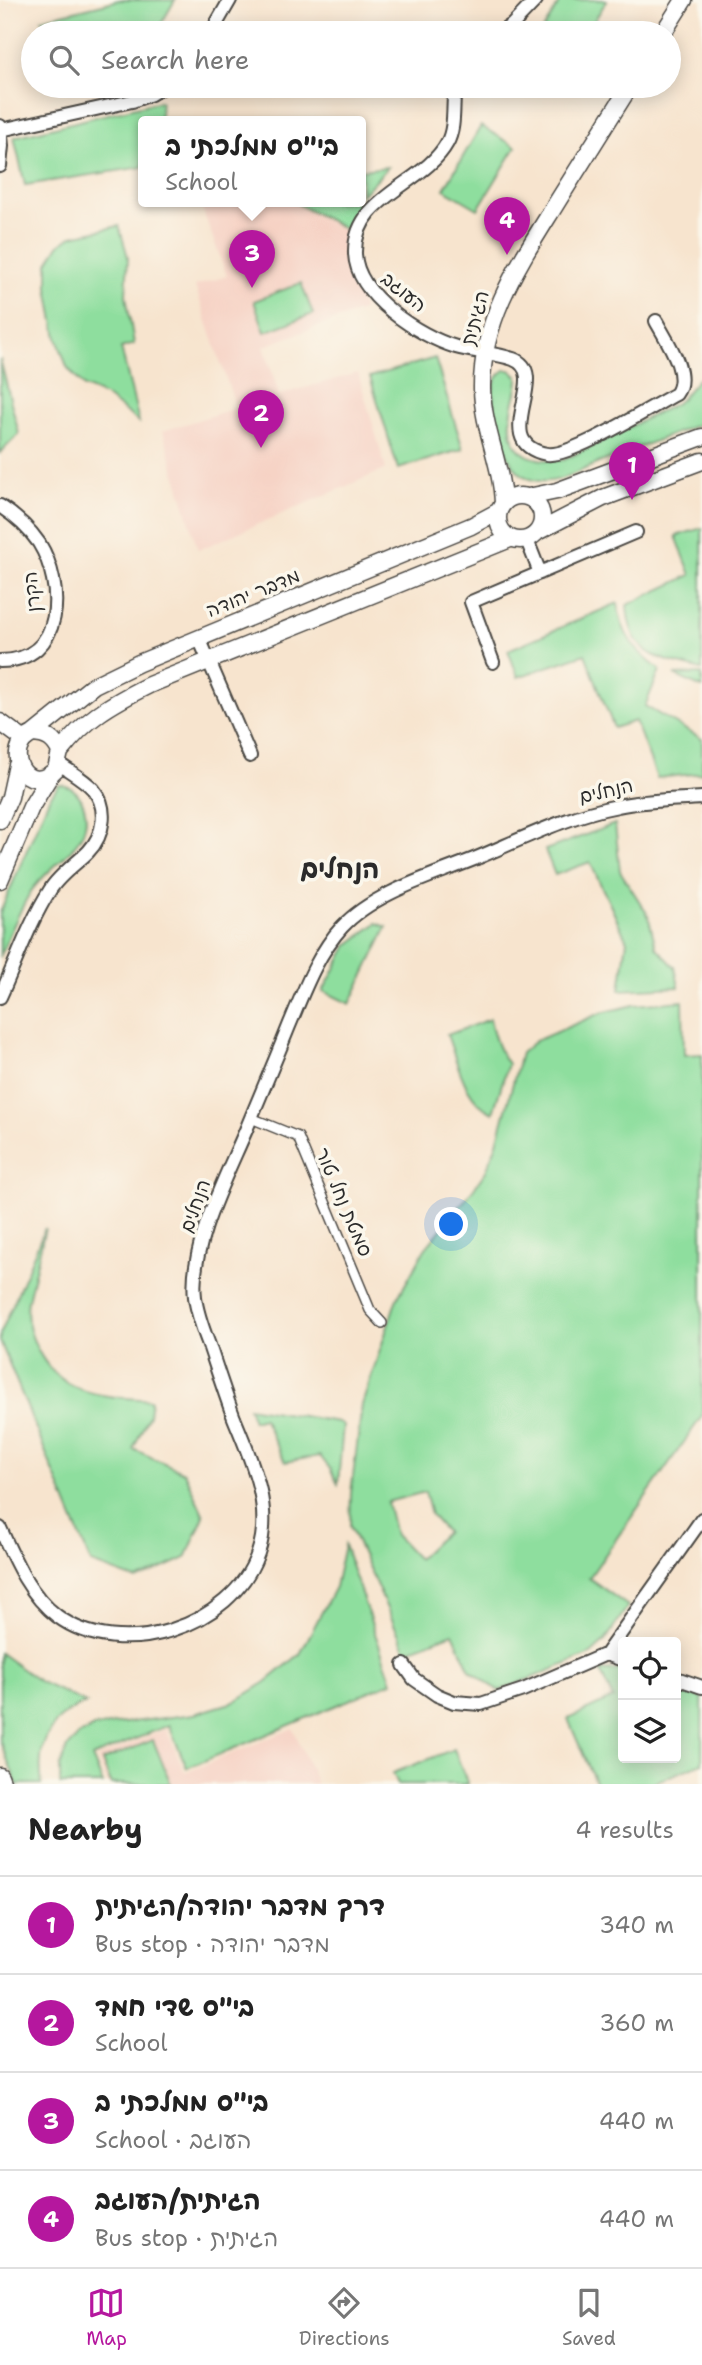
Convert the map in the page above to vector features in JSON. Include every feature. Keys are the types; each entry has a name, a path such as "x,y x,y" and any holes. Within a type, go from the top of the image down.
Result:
{"street":[{"path":"218,21 230,0"},
{"path":"517,21 536,0"},
{"path":"671,21 684,0"},
{"path":"0,166 1,128 140,98"},
{"name":"העוגב","path":"454,98 448,141 441,151 379,202 368,215 357,237 356,259 361,278 368,290 388,308 438,340 452,346 514,359 522,364 528,380 519,425 521,435 534,450 551,455 571,450 676,394 680,389 680,371 656,321"},
{"name":"הגיתית","path":"501,507 499,470 484,410 482,389 485,354 496,311 507,285 624,98"},
{"path":"526,536 500,527 498,518 501,507 509,499 557,491 702,437"},
{"path":"0,880 31,807 56,763 84,724 108,706 149,685 526,536 603,498 702,461"},
{"name":"הגיתית","path":"499,470 524,497"},
{"path":"524,497 535,501 543,514 526,536"},
{"name":"הקרן","path":"0,506 21,522 40,544 51,571 56,599 54,624 41,644 20,657 0,661"},
{"name":"מדבר יהודה","path":"28,737 94,685 139,663 471,526 501,507"},
{"path":"493,662 471,602 636,532"},
{"path":"526,536 540,573"},
{"path":"199,638 250,757"},
{"path":"0,722 28,737 45,735 51,739 56,763 92,788 100,800 103,818 100,837 52,887 39,908 0,997"},
{"path":"0,821 10,797 16,749 28,737"},
{"path":"16,765 21,772 35,779 56,763"},
{"name":"הנחלים","path":"0,1528 21,1571 44,1604 55,1615 84,1631 103,1637 146,1638 192,1621 231,1594 247,1576 257,1556 263,1536 263,1515 257,1478 197,1310 194,1277 197,1257 207,1227 313,972 341,928 356,914 396,891 587,814 616,806 702,798"},
{"name":"סמטת נחל טור","path":"251,1118 298,1137 370,1310 382,1324"},
{"path":"404,1665 414,1679 437,1695 454,1702 481,1704 523,1690 606,1654 702,1518"},
{"path":"606,1654 618,1658"},
{"path":"681,1680 702,1687"},
{"path":"0,1776 4,1784"}],"shaded area":[{"path":"300,207 349,232 351,276 364,310 264,346 279,395 358,373 386,469 198,550 163,431 236,408 195,286 227,276 202,208"},
{"path":"293,1728 317,1784 108,1784 97,1758 166,1729 185,1773"}],"green space":[{"path":"119,0 175,0 163,21 42,19"},
{"path":"561,0 607,0 594,21 548,21"},
{"path":"161,101 160,116 138,116 138,168 25,185 14,137"},
{"path":"481,126 516,147 478,209 444,189"},
{"path":"388,167 366,191 366,169"},
{"path":"303,207 356,207 349,231"},
{"path":"119,226 128,257 126,295 134,344 121,348 139,422 105,396 84,387 67,367 57,338 48,288 48,263 59,245 72,236"},
{"path":"301,283 313,314 265,332 254,301"},
{"path":"435,358 463,449 398,469 370,377"},
{"path":"0,359 19,434 0,453"},
{"path":"505,370 510,370 518,377 512,410 512,436 522,451 539,459 564,460 675,404 702,376 702,423 563,478 539,481 520,473 505,448 493,391 496,379"},
{"path":"702,528 702,670 660,658 641,646 629,623 627,605 691,575 676,536"},
{"path":"618,603 622,624 631,642 660,670 645,706 702,739 702,773 657,778 635,721 614,728 585,654 518,677 508,650"},
{"path":"702,674 702,688 674,675"},
{"path":"59,785 71,788 80,797 86,812 85,826 80,839 71,850 30,893 0,957 0,913 49,798"},
{"path":"615,824 620,871 648,915 656,947 675,967 679,987 620,990 627,941 590,862 555,875 545,850"},
{"path":"377,923 387,927 350,1004 323,991 348,945"},
{"path":"683,1001 684,1055 702,1054 702,1416 589,1578 628,1606 605,1641 591,1654 499,1691 470,1670 453,1633 406,1651 350,1526 351,1493 362,1405 396,1301 425,1249 486,1171 497,1143 521,1053 535,1041 601,1013 634,1005","holes":["425,1492 431,1515 446,1532 418,1559 395,1535 387,1502"]},
{"path":"490,1019 496,1043 508,1064 493,1113 475,1099 463,1080 447,1035"},
{"path":"45,1228 27,1307 29,1325 37,1348 58,1376 71,1385 100,1395 151,1400 149,1415 133,1449 184,1472 204,1516 186,1558 137,1580 91,1563 0,1341 0,1335"},
{"path":"248,1407 343,1425 338,1484 320,1456 285,1462 263,1418 253,1421"},
{"path":"344,1545 392,1682 187,1768 169,1725 92,1757 103,1784 60,1784 60,1767 67,1748 79,1735 94,1727 194,1714 234,1702 266,1682 300,1654 335,1587"},
{"path":"0,1653 40,1682 86,1703 63,1716 48,1734 41,1757 42,1784 17,1784 0,1741"},
{"path":"618,1670 618,1763 681,1763 681,1691 702,1698 702,1763 650,1784 596,1784 568,1719 613,1698 600,1671"},
{"path":"153,1740 171,1784 111,1784 102,1761"},
{"path":"454,1749 468,1784 398,1784 393,1773"}],"place":[{"name":"הגיתית/העוגב","path":"507,255"},
{"name":"בי\"ס ממלכתי ב","path":"252,288"},
{"name":"בי\"ס שדי חמד","path":"261,448"},
{"name":"דרך מדבר יהודה/הגיתית","path":"632,500"}],"district":[{"name":"הנחלים","path":"340,868"}]}
